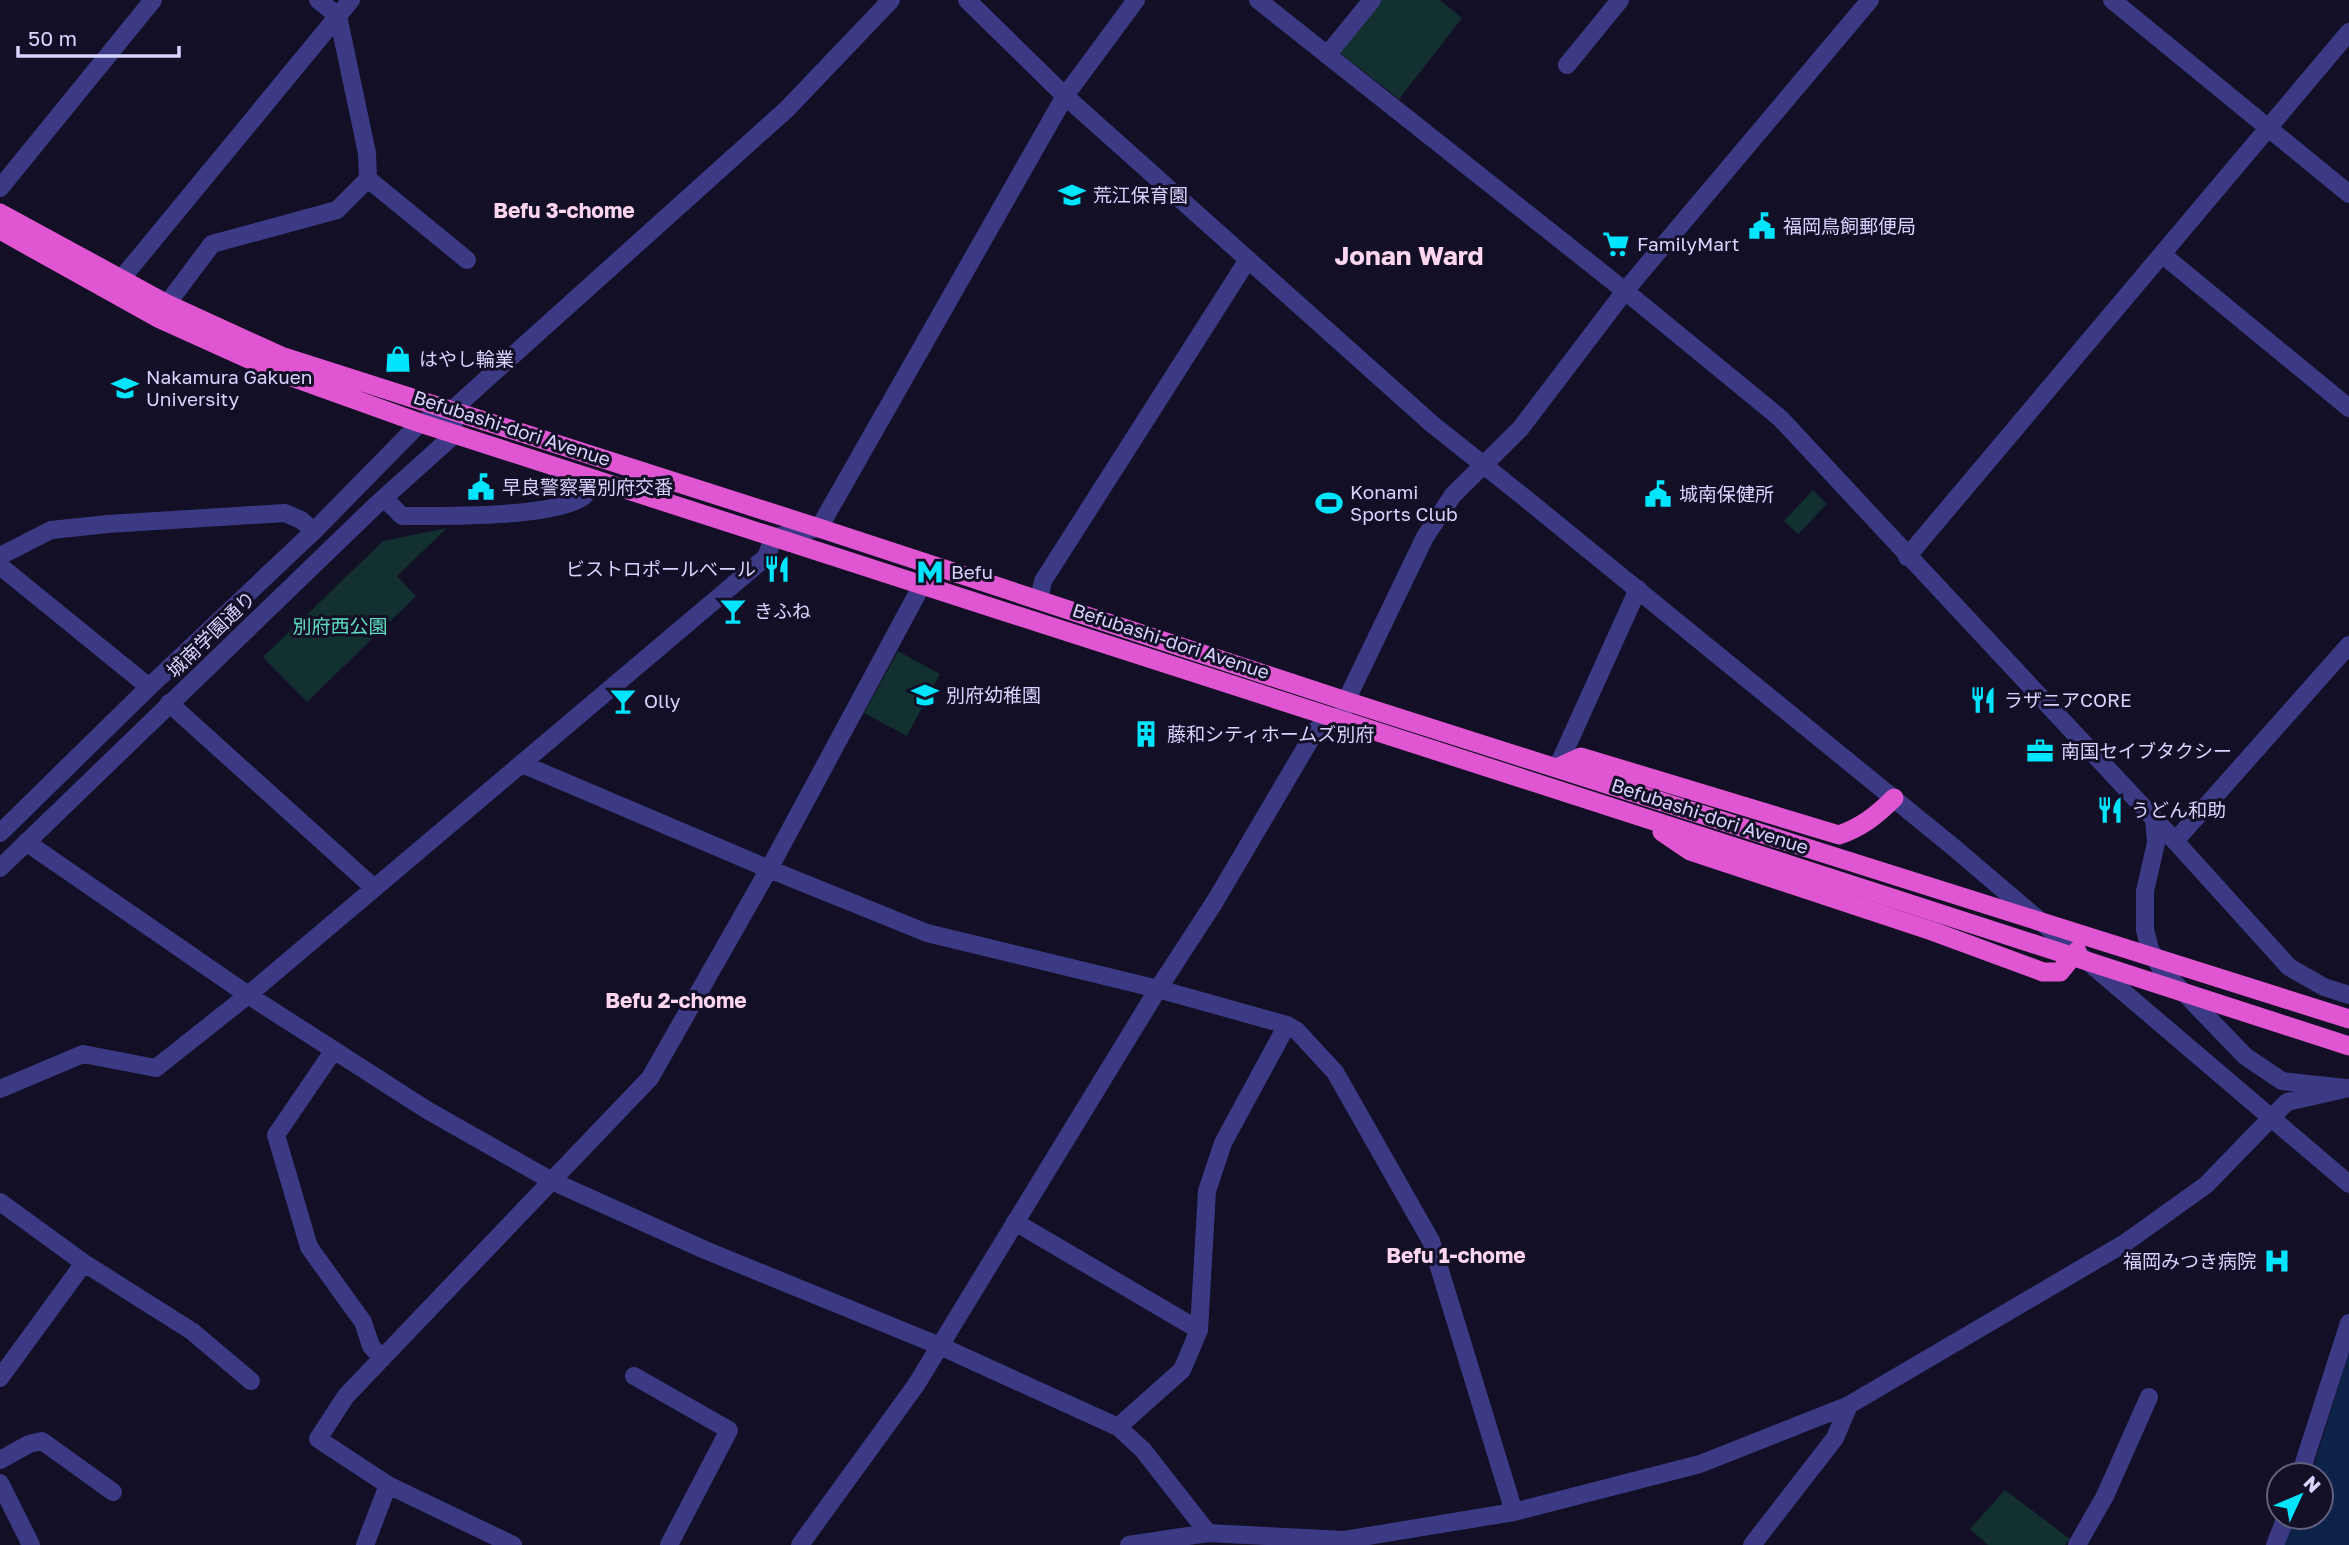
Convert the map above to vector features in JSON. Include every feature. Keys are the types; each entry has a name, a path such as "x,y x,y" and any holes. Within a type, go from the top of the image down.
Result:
{"highway":[{"name":"Befubashi-dori Avenue","path":"0,213 167,304 281,356 1039,600 1648,821 2349,1046"},
{"name":"Befubashi-dori Avenue","path":"0,230 158,318 275,371 420,423 922,585 1344,710 1557,768 2349,1019"},
{"path":"1557,768 1581,757 1839,835 1854,830 1873,818 1894,798"},
{"path":"1648,821 1690,851 1932,931 2043,972 2060,971 2077,951"}],"street":[{"path":"0,188 153,0"},
{"path":"167,304 212,244 337,210 368,179 367,153 338,16 318,0"},
{"path":"122,278 351,0"},
{"path":"455,434 452,411 787,109 891,0"},
{"path":"967,0 1065,96 1432,424 1894,798 2349,1184"},
{"path":"0,1089 83,1054 156,1068 248,995 766,557 774,537 819,527 1065,96 1136,0"},
{"path":"1258,0 1625,291 1780,418 2154,818 2289,967 2324,987 2349,995"},
{"path":"1327,55 1372,0"},
{"path":"1567,65 1619,0"},
{"path":"800,1545 916,1385 1158,989 1214,903 1316,730 1344,710 1425,537 1453,495 1520,429 1625,291 1870,0"},
{"path":"2112,0 2349,194"},
{"path":"1908,557 2349,32"},
{"path":"368,179 467,260"},
{"path":"2163,255 2349,408"},
{"path":"1039,600 1043,581 1247,261"},
{"name":"城南学園通り","path":"0,833 314,531 420,423 452,411"},
{"name":"城南学園通り","path":"0,868 169,703 455,434"},
{"path":"384,498 402,516 478,516 558,507 585,496 595,479"},
{"path":"0,556 51,530 108,524 285,513 301,520 314,531"},
{"path":"0,566 149,687"},
{"path":"513,1545 388,1485 318,1439 346,1396 650,1078 769,869 922,585"},
{"path":"1557,768 1637,589"},
{"path":"2175,841 2349,645"},
{"path":"169,703 373,887"},
{"path":"522,764 927,933 1158,989 1287,1025 1297,1031 1335,1072 1432,1241 1514,1512"},
{"path":"2154,818 2156,843 2145,891 2145,930 2150,949 2161,969 2245,1056 2282,1081 2347,1088"},
{"path":"26,842 248,995 427,1110 552,1181 705,1250 940,1346 1118,1427 1143,1450 1208,1533"},
{"path":"1118,1427 1182,1370 1199,1329 1207,1191 1223,1143 1287,1025"},
{"path":"334,1050 276,1135 309,1247 363,1322 371,1346 382,1359"},
{"path":"1129,1545 1208,1533 1233,1540 1344,1540 1514,1512 1700,1465 1849,1405 2124,1243 2206,1185 2287,1102 2347,1088"},
{"path":"0,1202 84,1262 193,1332 251,1381"},
{"path":"1015,1222 1199,1329"},
{"path":"0,1378 84,1262"},
{"path":"2305,1461 2349,1323"},
{"path":"634,1376 729,1430 669,1545"},
{"path":"2077,1545 2105,1496 2148,1396"},
{"path":"1752,1545 1835,1438 1849,1405"},
{"path":"0,1460 29,1444 42,1441 113,1492"},
{"path":"0,1483 31,1545"},
{"path":"365,1545 388,1485"}],"green space":[{"path":"1381,0 1440,0 1462,18 1399,99 1340,53"},
{"path":"1813,490 1827,504 1798,534 1784,521"},
{"name":"別府西公園","path":"447,528 397,576 416,596 307,702 263,657 383,541"},
{"path":"898,651 940,674 907,736 864,713"},
{"path":"2005,1490 2070,1539 2065,1545 1988,1545 1970,1529"}],"water":[{"path":"2349,1352 2349,1545 2283,1545 2288,1531 2335,1531 2335,1461 2315,1461"}],"place":[{"name":"荒江保育園","path":"1072,195"},
{"name":"福岡鳥飼郵便局","path":"1762,226"},
{"name":"FamilyMart","path":"1616,244"},
{"name":"はやし輪業","path":"398,359"},
{"name":"Nakamura Gakuen University","path":"125,388"},
{"name":"早良警察署別府交番","path":"481,487"},
{"name":"城南保健所","path":"1658,494"},
{"name":"Konami Sports Club","path":"1329,503"},
{"name":"ビストロポールべール","path":"777,569"},
{"name":"Befu","path":"930,572"},
{"name":"きふね","path":"733,611"},
{"name":"別府幼稚園","path":"925,695"},
{"name":"ラザニアCORE","path":"1983,700"},
{"name":"Olly","path":"623,701"},
{"name":"藤和シティホームズ別府","path":"1146,734"},
{"name":"南国セイブタクシー","path":"2040,751"},
{"name":"うどん和助","path":"2110,810"},
{"name":"福岡みつき病院","path":"2277,1261"}],"district":[{"name":"Befu 3-chome","path":"564,211"},
{"name":"Jonan Ward","path":"1409,256"},
{"name":"Befu 2-chome","path":"676,1001"},
{"name":"Befu 1-chome","path":"1456,1256"}]}
